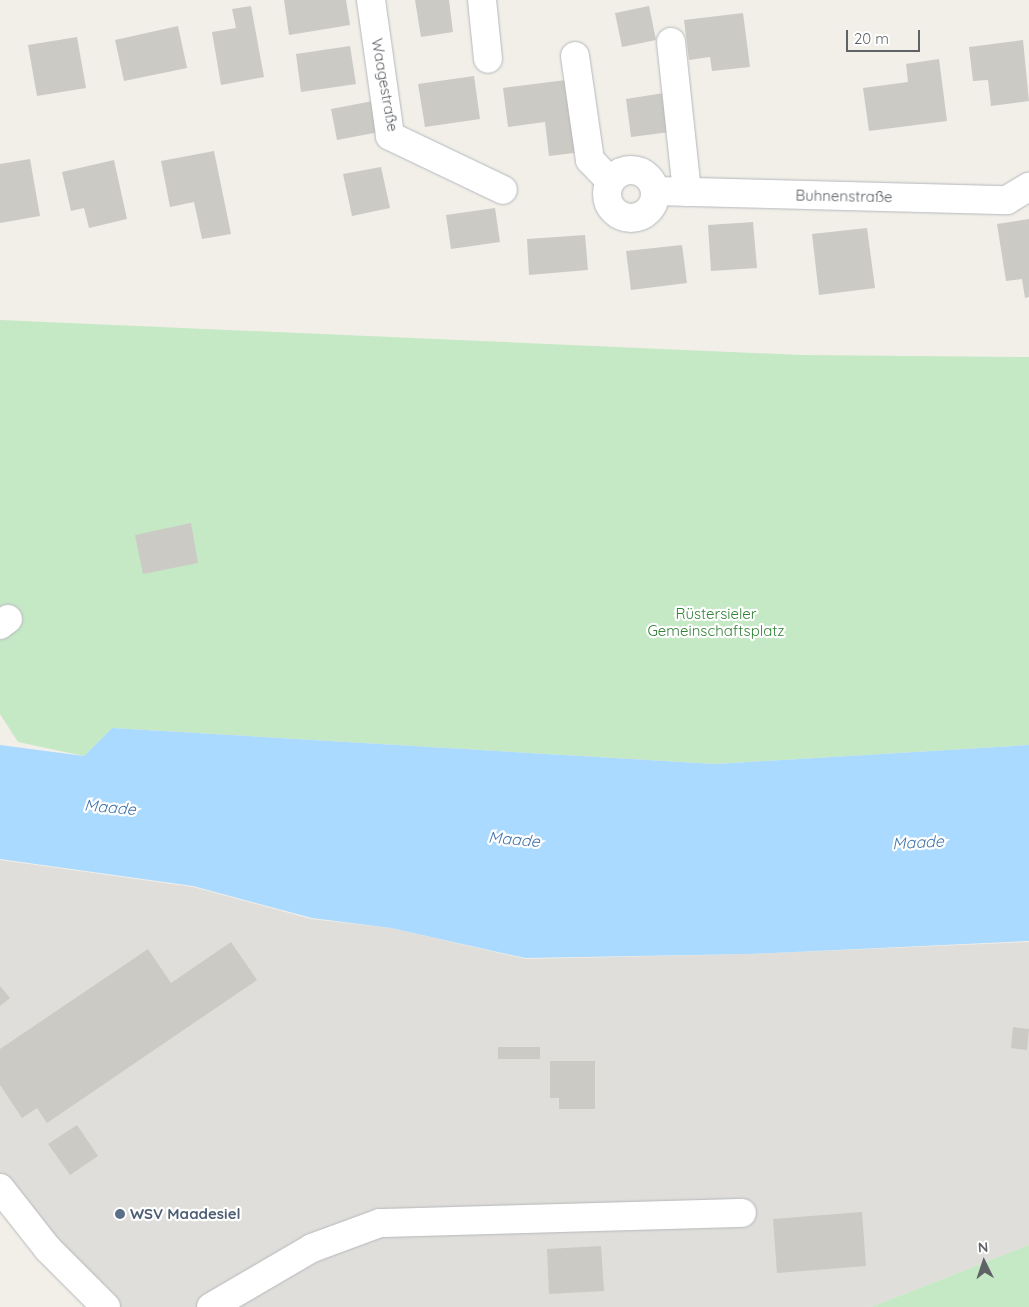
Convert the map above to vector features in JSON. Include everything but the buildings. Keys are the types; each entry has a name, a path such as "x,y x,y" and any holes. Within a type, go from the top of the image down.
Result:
{"street":[{"name":"Waagestraße","path":"371,0 390,136 503,190"},
{"path":"482,0 488,59"},
{"path":"671,42 687,192"},
{"path":"575,56 590,160 610,181"},
{"path":"622,171 639,171 652,181 655,191 649,211 634,218 624,217 608,203 610,181 622,171"},
{"name":"Buhnenstraße","path":"655,191 1007,200 1029,186"},
{"path":"0,1188 48,1249 106,1307"},
{"path":"210,1307 312,1248 380,1223 742,1213"}],"shaded area":[{"path":"0,860 193,887 311,919 391,928 525,959 749,954 1029,942 1029,1245 871,1307 109,1307 0,1184"}],"green space":[{"name":"Rüstersieler Gemeinschaftsplatz","path":"0,320 801,355 1029,357 1029,745 715,764 112,728 84,756 18,742 0,714"},
{"path":"1029,1245 1029,1307 871,1307"}],"water":[{"name":"Maade","path":"112,728 715,764 1029,745 1029,941 749,954 525,958 391,928 312,918 193,886 0,859 0,745 84,756"}],"place":[{"name":"WSV Maadesiel","path":"120,1214"}]}
